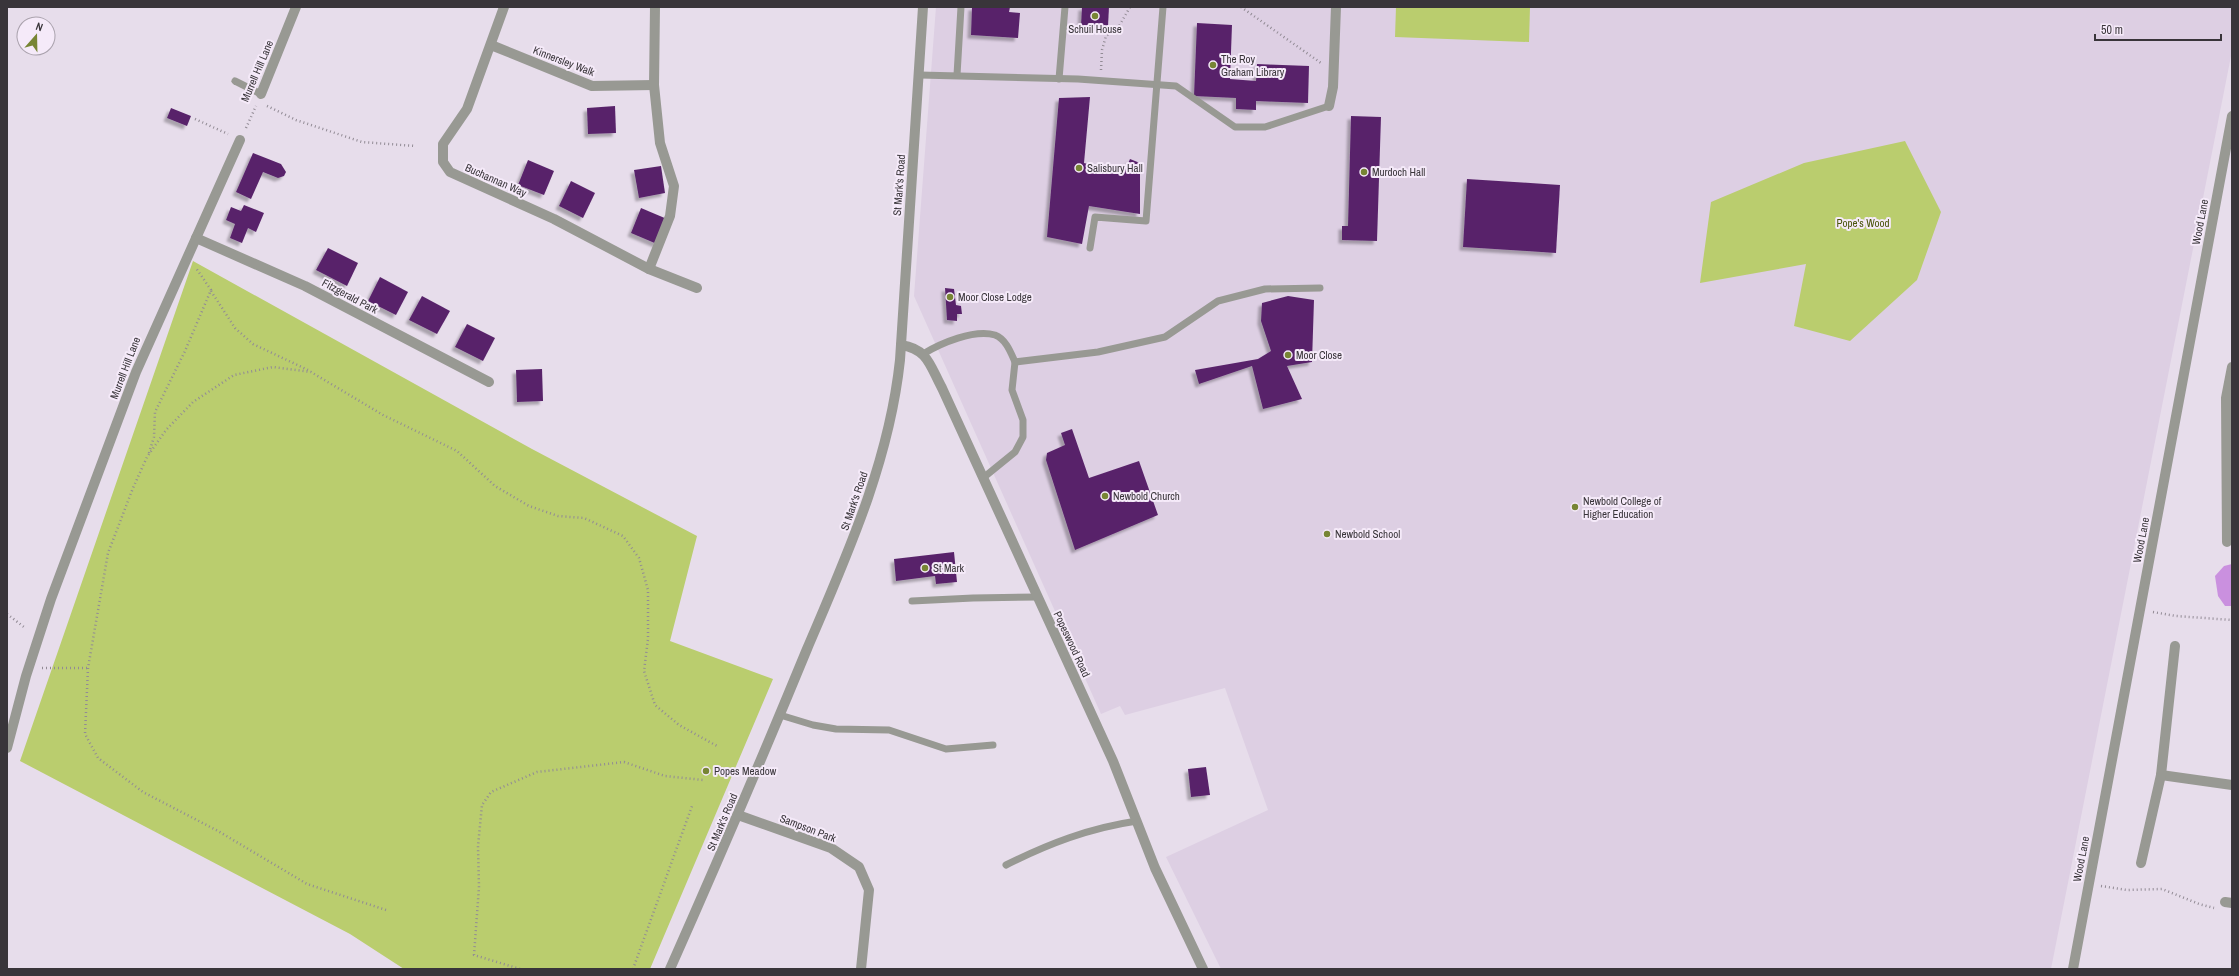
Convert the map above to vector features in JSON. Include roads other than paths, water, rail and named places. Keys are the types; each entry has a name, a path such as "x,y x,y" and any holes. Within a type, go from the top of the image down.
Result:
{"street":[{"name":"Murrell Hill Lane","path":"259,99 296,7"},
{"name":"Buchannan Way","path":"504,7 467,109 443,144 443,162 450,172 554,219 649,269 697,288"},
{"path":"649,269 670,216 674,186 660,143 654,85 655,7"},
{"name":"St Mark's Road","path":"670,969 780,715 860,523 876,476 896,396 920,75 923,7"},
{"path":"1329,106 1334,76 1336,7"},
{"name":"Kinnersley Walk","path":"491,45 592,86 654,85"},
{"name":"Wood Lane","path":"2073,969 2232,116"},
{"name":"Murrell Hill Lane","path":"7,748 28,668 51,599 136,372 240,140"},
{"name":"Fitzgerald Park","path":"196,238 305,286 489,382"},
{"path":"901,345 914,347 923,354"},
{"name":"Popeswood Road","path":"923,354 983,478 1113,761 1155,868 1203,969"},
{"path":"2227,542 2229,398 2232,367"},
{"path":"2141,863 2161,775 2175,646"},
{"path":"2161,775 2232,785"},
{"name":"Sampson Park","path":"738,815 831,848 859,867 869,890 862,969"}],"lane":[{"path":"957,75 961,7"},
{"path":"1059,79 1065,7"},
{"path":"1090,248 1095,217 1146,221 1158,84 1162,7"},
{"path":"920,75 1059,79 1176,86 1235,127 1265,127 1329,106"},
{"path":"235,81 259,99"},
{"path":"1015,362 1098,352 1165,338 1218,301 1265,289 1320,288"},
{"path":"923,354 936,346 969,334 995,336 1007,346 1015,362 1012,390 1023,420 1023,437 1015,452 983,478"},
{"path":"912,602 973,598 1038,597"},
{"path":"780,715 813,725 829,728 889,730 946,749 993,745"},
{"path":"1006,865 1044,846 1085,832 1137,822"}],"place":[{"name":"Schuil House","path":"1095,16"},
{"name":"The Roy Graham Library","path":"1213,65"},
{"name":"Salisbury Hall","path":"1079,168"},
{"name":"Murdoch Hall","path":"1364,172"},
{"name":"Moor Close Lodge","path":"950,297"},
{"name":"Moor Close","path":"1288,355"},
{"name":"Newbold Church","path":"1105,496"},
{"name":"Newbold College of Higher Education","path":"1575,507"},
{"name":"Newbold School","path":"1327,534"},
{"name":"St Mark","path":"925,568"},
{"name":"Popes Meadow","path":"706,771"}],"park label":[{"name":"Pope's Wood","path":"1863,223"}]}
